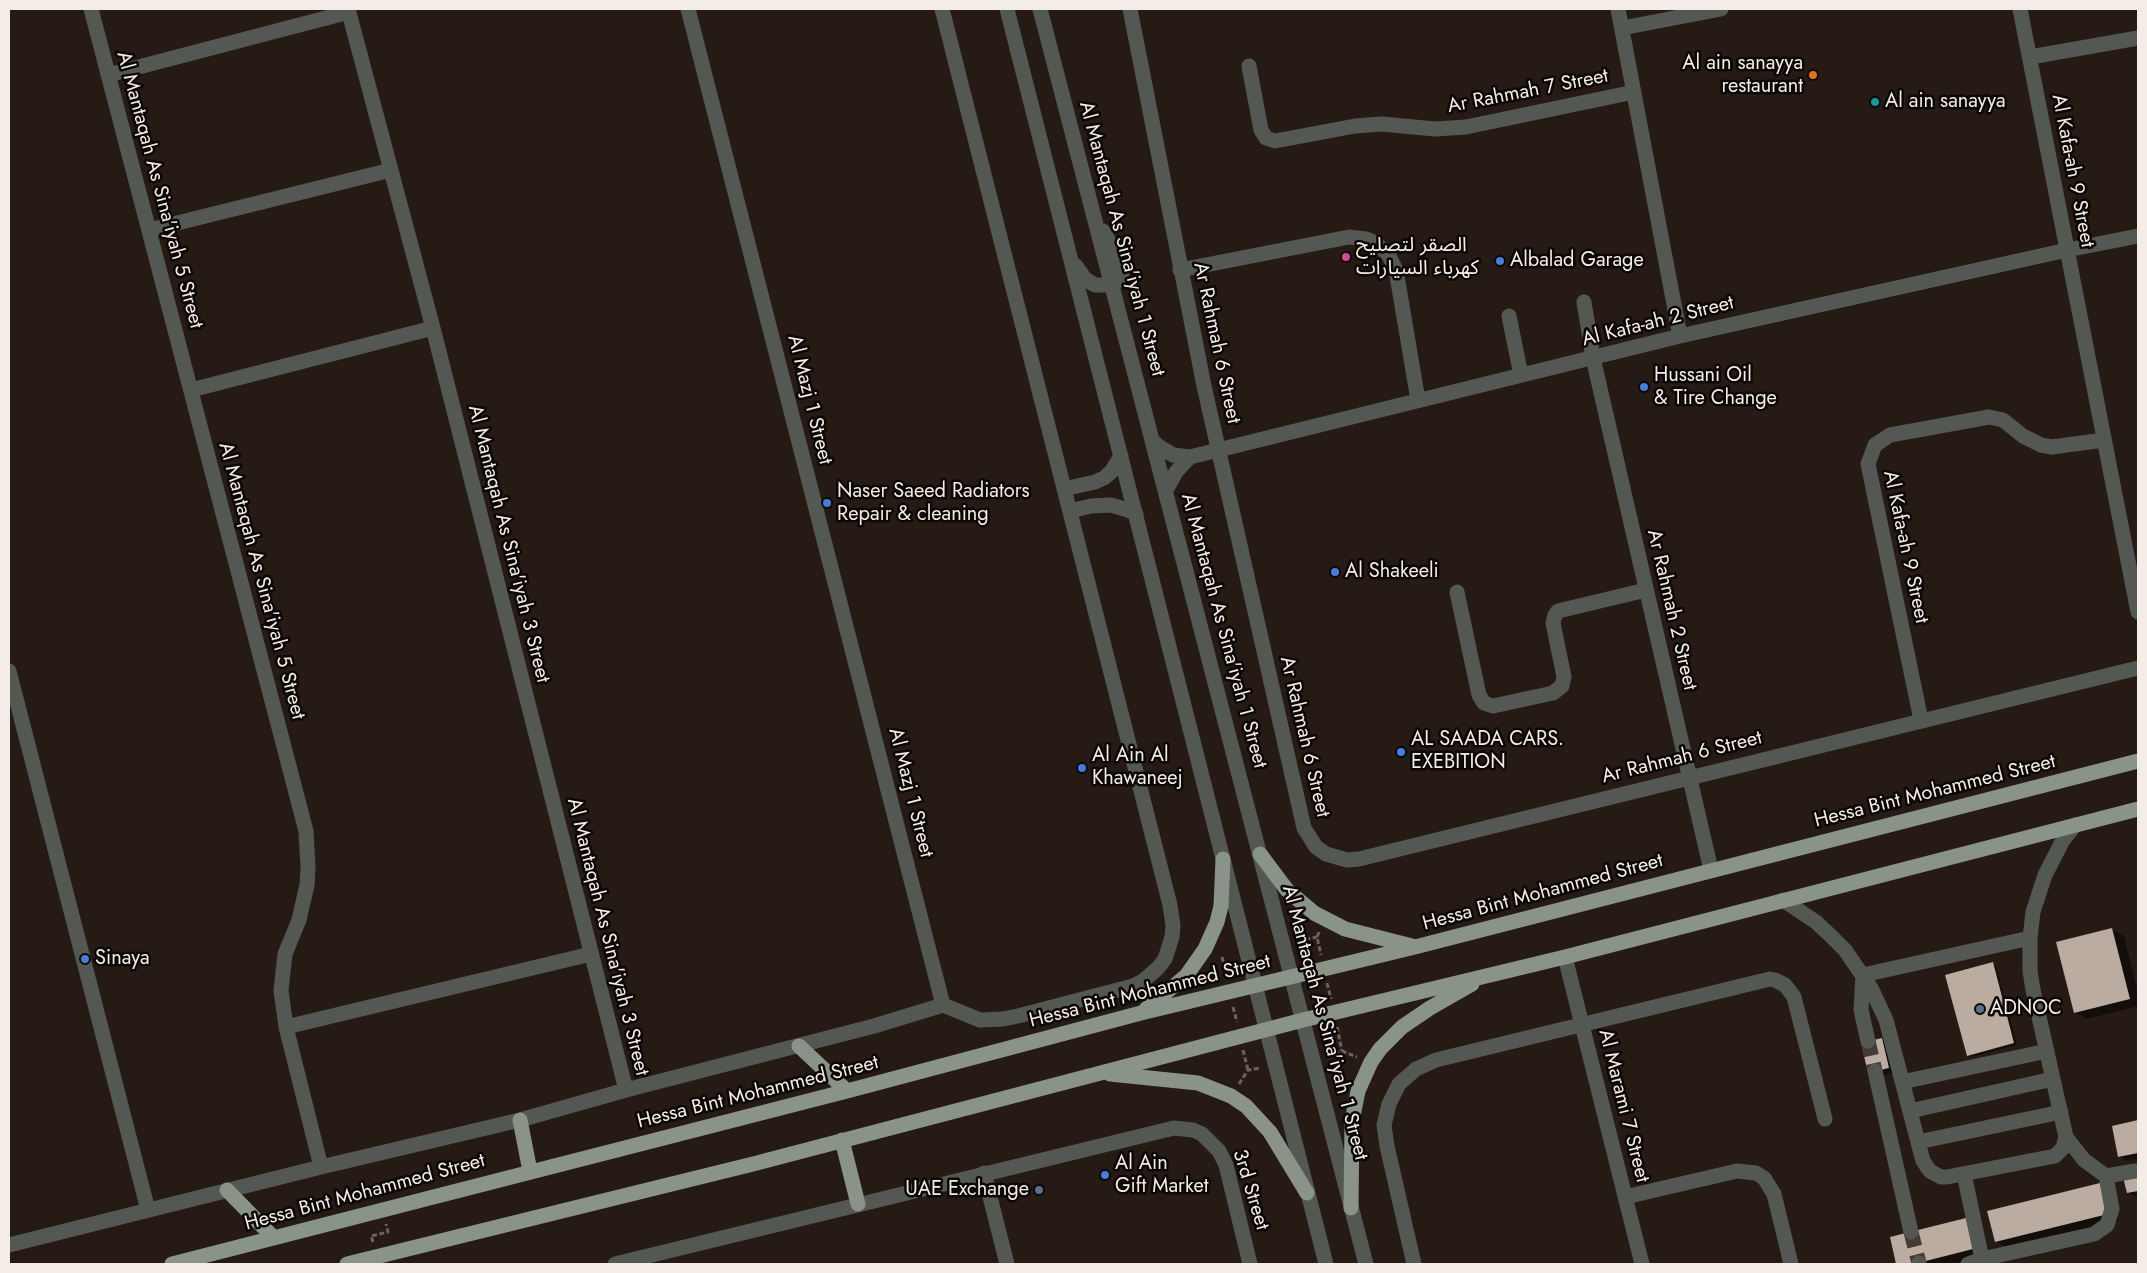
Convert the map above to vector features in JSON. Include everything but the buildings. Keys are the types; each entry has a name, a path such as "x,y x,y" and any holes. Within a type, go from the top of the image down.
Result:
{"main road":[{"name":"Hessa Bint Mohammed Street","path":"172,1264 847,1091 1141,1013 1416,947 2138,761"},
{"path":"347,1264 842,1140 1303,1020 1565,957 2138,809"},
{"path":"1260,854 1287,890 1314,913 1345,929 1416,947"},
{"path":"1141,1013 1186,976 1205,949 1219,914 1223,859"},
{"path":"1351,1208 1352,1121 1358,1091 1372,1062 1380,1049 1402,1027 1430,1008 1488,975"},
{"path":"799,1046 847,1091"},
{"path":"1101,1073 1198,1082 1231,1096 1246,1106 1270,1132 1307,1193"},
{"path":"520,1120 530,1171"},
{"path":"842,1140 858,1204"},
{"path":"227,1190 274,1238"}],"street":[{"name":"Al Mantaqah As Sina'iyah 5 Street","path":"91,9 306,831 307,885 299,920 285,954 282,972 282,1009 321,1167"},
{"name":"Al Mazj 1 Street","path":"688,9 944,1006"},
{"path":"9,1246 227,1190 520,1120 944,1006 980,1020 1018,1016 1133,986 1158,968 1169,948 1173,926 1170,905 942,9"},
{"path":"1007,9 1326,1264"},
{"name":"Al Mantaqah As Sina'iyah 1 Street","path":"1040,9 1366,1264"},
{"name":"Ar Rahmah 6 Street","path":"1130,9 1180,270 1218,449 1304,828 1309,838 1326,854 1347,860 1359,859 2138,668"},
{"name":"Ar Rahmah 7 Street","path":"1618,9 1680,336"},
{"path":"1622,28 1721,9"},
{"name":"Al Kafa-ah 9 Street","path":"2020,9 2104,440 2137,596 2138,612"},
{"path":"108,75 349,10"},
{"name":"Al Mantaqah As Sina'iyah 3 Street","path":"349,10 626,1090"},
{"path":"2030,58 2138,38"},
{"name":"Ar Rahmah 7 Street","path":"1249,66 1261,130 1266,138 1275,141 1364,125 1382,124 1448,129 1466,127 1634,92"},
{"path":"149,230 391,170"},
{"name":"Al Kafa-ah 2 Street","path":"1152,440 1173,455 1190,457 1680,336 2138,236"},
{"path":"1180,270 1349,237 1374,242 1388,254 1396,270 1418,400"},
{"path":"1071,258 1085,279 1090,283 1100,287 1112,285"},
{"name":"Ar Rahmah 2 Street","path":"1584,302 1593,358 1711,870"},
{"path":"1509,316 1521,375"},
{"path":"191,390 432,328"},
{"name":"Al Kafa-ah 9 Street","path":"1922,720 1868,464 1875,445 1890,435 1989,417 2003,420 2024,436 2041,445 2052,447 2104,440"},
{"path":"1064,489 1104,478 1111,472 1122,456"},
{"path":"1166,490 1176,472 1190,457"},
{"path":"1070,511 1101,504 1111,505 1136,514"},
{"path":"1457,592 1479,695 1484,703 1493,706 1553,693 1562,686 1564,677 1553,624 1553,619 1558,611 1646,590"},
{"path":"9,671 148,1210"},
{"path":"1783,900 1800,910 1831,936 1863,975 1886,1020 1923,1161 1930,1171 1941,1177 2055,1156 2064,1148 2066,1137 2033,990 2030,971 2030,938 2033,912 2045,874 2063,840 2075,825"},
{"path":"1863,975 2030,938"},
{"path":"286,1027 591,954"},
{"name":"Al Marami 7 Street","path":"1565,957 1642,1264"},
{"path":"1863,975 1861,1010 1868,1041"},
{"path":"1414,1264 1384,1125 1389,1104 1400,1084 1416,1070 1436,1060 1770,979 1780,982 1791,990 1794,997 1826,1119"},
{"path":"1902,1082 2047,1051"},
{"path":"1875,1072 1911,1232"},
{"path":"1910,1111 2053,1079"},
{"path":"1918,1142 2060,1112"},
{"name":"3rd Street","path":"984,1173 1165,1128 1184,1128 1202,1134 1214,1144 1223,1158 1250,1264"},
{"path":"1964,1174 1975,1262 2099,1232 2107,1225 2112,1214 2106,1176 2084,1160 2066,1137"},
{"path":"1625,1197 1738,1171 1756,1173 1764,1178 1774,1194 1791,1264"},
{"path":"2106,1176 2135,1171"},
{"path":"615,1264 665,1258 858,1204 984,1173 1007,1264"}],"path":[{"path":"1317,937 1342,1051"},
{"path":"1222,957 1248,1070"},
{"path":"377,1257 371,1236 388,1232 382,1210"}],"tunnel":[{"path":"1868,1041 1875,1071"},
{"path":"1911,1232 1919,1263"}],"place":[{"name":"Al ain sanayya restaurant","path":"1813,75"},
{"name":"Al ain sanayya","path":"1875,102"},
{"name":"الصقر لتصليح كهرباء السيارات","path":"1346,257"},
{"name":"Albalad Garage","path":"1500,261"},
{"name":"Hussani Oil & Tire Change","path":"1644,387"},
{"name":"Naser Saeed Radiators Repair & cleaning","path":"827,503"},
{"name":"Al Shakeeli","path":"1335,572"},
{"name":"AL SAADA CARS. EXEBITION","path":"1401,752"},
{"name":"Al Ain Al Khawaneej","path":"1082,768"},
{"name":"Sinaya","path":"85,959"},
{"name":"ADNOC","path":"1980,1009"},
{"name":"Al Ain Gift Market","path":"1105,1175"},
{"name":"UAE Exchange","path":"1039,1190"}]}
